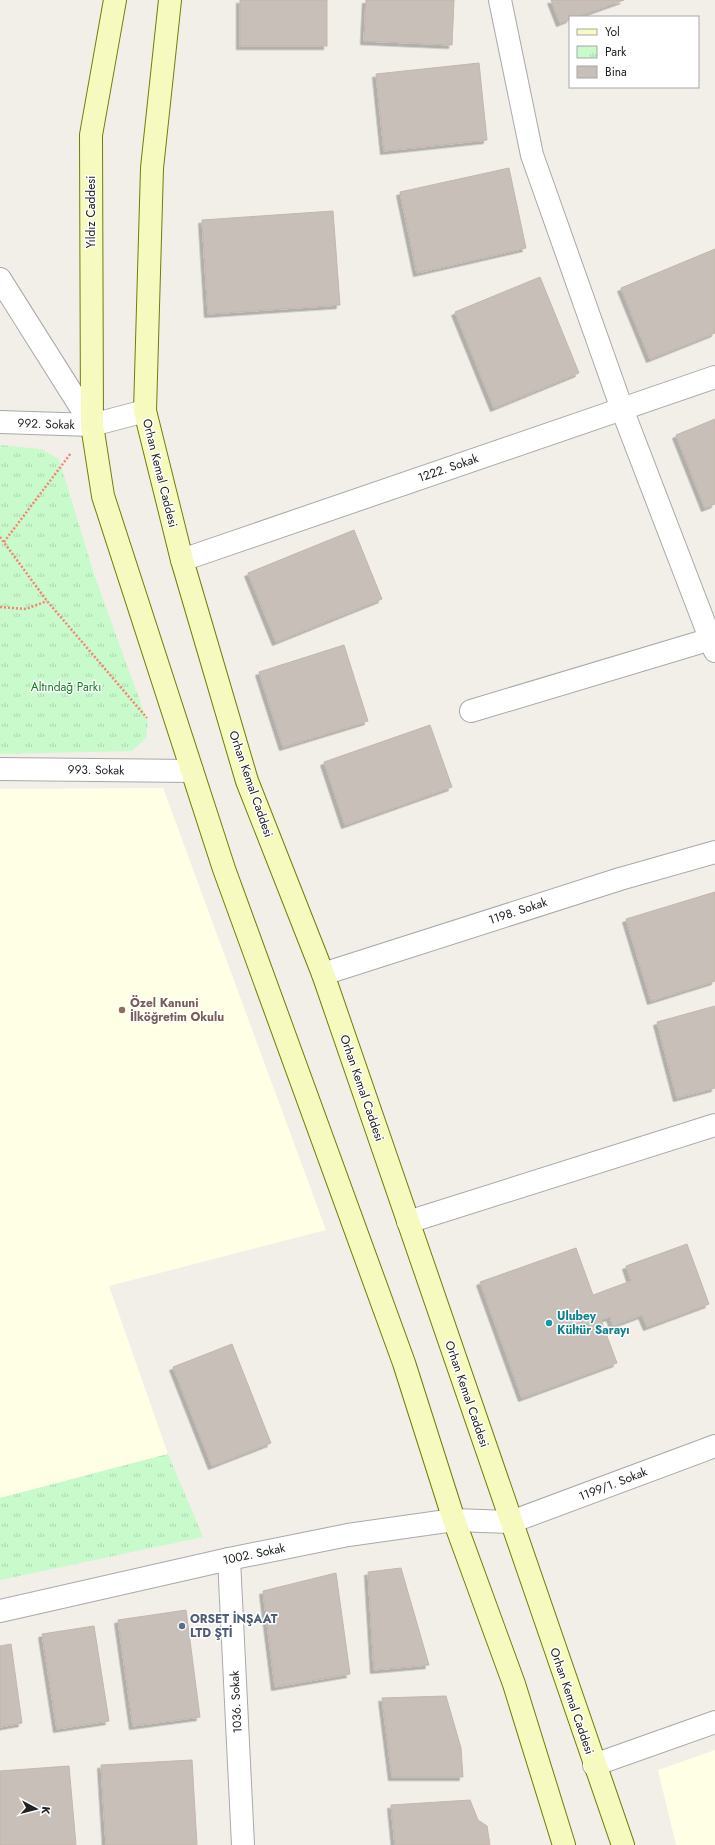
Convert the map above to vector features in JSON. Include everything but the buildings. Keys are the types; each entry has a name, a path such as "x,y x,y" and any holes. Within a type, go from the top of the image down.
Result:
{"main road":[{"name":"Yıldız Caddesi","path":"92,426 91,135 115,0"},
{"path":"145,411 152,168 170,0"},
{"name":"Orhan Kemal Caddesi","path":"145,411 182,560 247,781 323,974 622,1845"},
{"path":"92,426 103,496 224,869 404,1363 454,1520 514,1684 564,1845"}],"street":[{"path":"472,711 713,645 622,409 532,155 500,0"},
{"path":"0,279 92,426"},
{"name":"1222. Sokak","path":"182,560 715,377"},
{"name":"Orhan Kemal Caddesi","path":"92,426 145,411"},
{"name":"992. Sokak","path":"0,422 92,426"},
{"name":"993. Sokak","path":"0,769 192,771"},
{"name":"1198. Sokak","path":"323,974 620,879 715,852"},
{"path":"408,1222 715,1125"},
{"name":"1199/1. Sokak","path":"511,1522 715,1446"},
{"name":"1002. Sokak","path":"0,1611 229,1559 348,1535 454,1520 511,1522"},
{"name":"1036. Sokak","path":"229,1559 243,1845"},
{"path":"594,1765 715,1722"}],"path":[{"path":"4,542 92,426"},
{"path":"0,537 46,601 152,724"},
{"path":"0,607 26,609 46,601"}],"shaded area":[{"name":"Özel Kanuni İlköğretim Okulu","path":"163,788 326,1230 109,1286 168,1454 0,1498 0,789"},
{"path":"715,1750 715,1845 676,1845 658,1770"}],"green space":[{"name":"Altındağ Parkı","path":"0,445 41,449 59,459 95,577 148,723 146,738 132,751 0,754"},
{"path":"168,1454 203,1537 0,1580 0,1498"}],"place":[{"name":"Özel Kanuni İlköğretim Okulu","path":"122,1010"},
{"name":"Ulubey Kültür Sarayı","path":"549,1323"},
{"name":"ORSET İNŞAAT LTD ŞTİ","path":"182,1626"}]}
